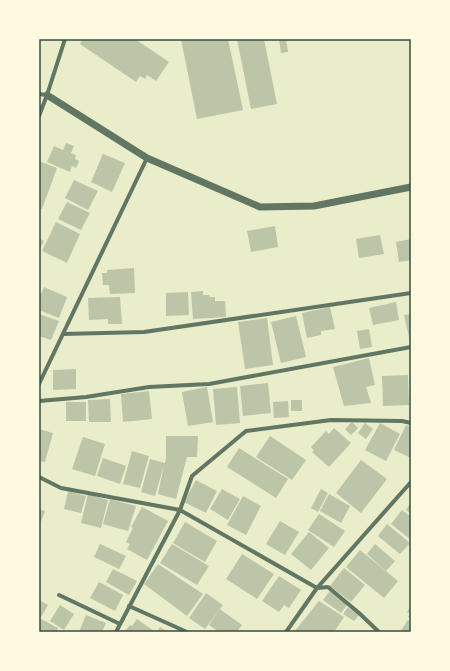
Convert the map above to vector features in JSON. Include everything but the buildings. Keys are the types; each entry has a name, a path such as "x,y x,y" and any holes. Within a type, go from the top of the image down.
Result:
{"street":[{"path":"39,116 65,39"},
{"path":"39,94 47,95 147,158 260,207 314,206 411,188"},
{"path":"39,384 147,158"},
{"path":"63,334 144,332 411,293"},
{"path":"39,401 86,397 149,387 209,384 411,347"},
{"path":"116,632 180,510 192,476 246,431 331,420 411,422"},
{"path":"39,477 61,488 180,510 317,588 328,587 379,632"},
{"path":"286,632 317,588 411,482"},
{"path":"59,595 120,624"},
{"path":"129,606 187,632"}]}
